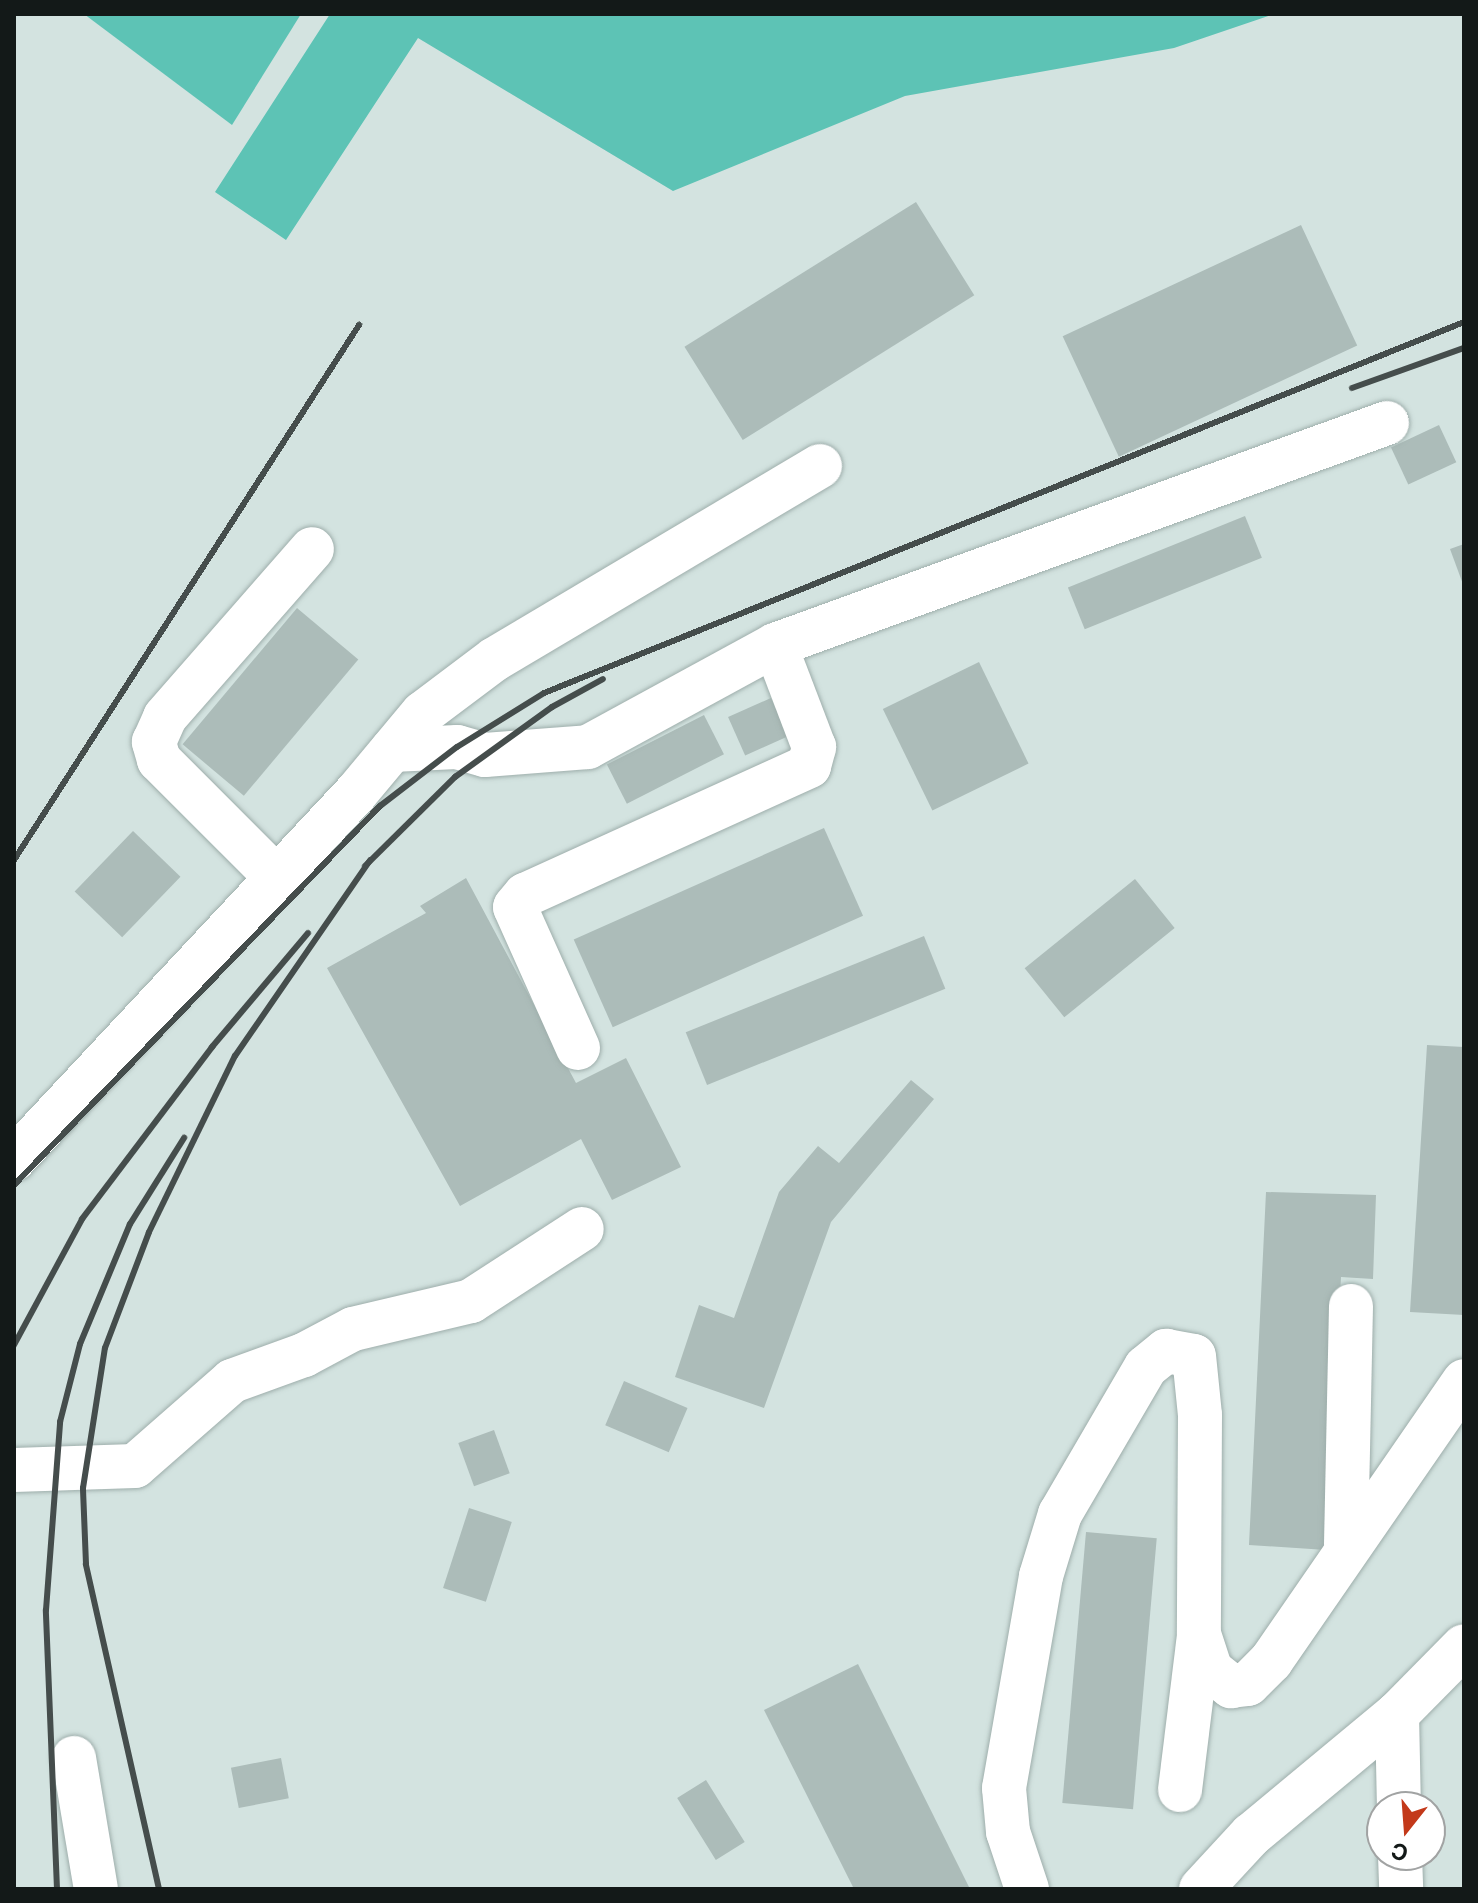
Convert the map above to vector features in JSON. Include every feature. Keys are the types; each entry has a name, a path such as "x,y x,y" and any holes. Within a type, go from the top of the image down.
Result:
{"street":[{"path":"392,750 457,747 485,755 588,747 775,645 1387,423"},
{"path":"14,1159 277,878 423,713 495,659 820,466"},
{"path":"277,878 159,760 154,742 165,717 312,549"},
{"path":"578,1048 515,907 525,895 809,766 814,747 775,645"},
{"path":"14,1470 135,1466 232,1381 304,1355 353,1329 471,1301 582,1229"},
{"path":"1346,1545 1351,1306"},
{"path":"1027,1889 1011,1847 1004,1788 1041,1576 1060,1514 1146,1367 1166,1351 1194,1356 1200,1415 1199,1634 1180,1790"},
{"path":"1199,1634 1211,1670 1231,1686 1248,1684 1271,1661 1346,1545 1464,1381"},
{"path":"1201,1889 1251,1835 1397,1714 1464,1646"},
{"path":"1397,1714 1399,1791"},
{"path":"74,1758 96,1889"}],"shaded area":[{"path":"84,14 301,14 232,125"},
{"path":"330,14 1274,14 1174,48 905,96 673,191 418,38 286,240 215,192"}],"building":[{"path":"916,202 974,295 743,440 684,347"},
{"path":"1301,225 1357,346 1119,457 1063,336"},
{"path":"1439,425 1456,462 1408,485 1391,447"},
{"path":"1245,516 1262,558 1085,629 1068,588"},
{"path":"1464,544 1464,587 1450,549"},
{"path":"297,608 358,659 244,796 183,744"},
{"path":"979,662 1029,764 932,810 883,709"},
{"path":"771,698 788,736 745,755 728,717"},
{"path":"704,715 724,754 627,804 607,764"},
{"path":"824,828 863,916 613,1027 574,939"},
{"path":"133,831 180,877 122,937 75,891"},
{"path":"466,878 576,1083 626,1058 681,1167 612,1200 581,1139 460,1206 327,968 426,913 420,906"},
{"path":"1135,879 1175,928 1064,1017 1025,968"},
{"path":"924,936 945,989 707,1085 686,1032"},
{"path":"1427,1045 1464,1047 1464,1315 1410,1312"},
{"path":"911,1080 934,1099 831,1222 764,1408 675,1377 699,1305 734,1318 779,1192 818,1146 839,1163"},
{"path":"1266,1192 1376,1195 1373,1279 1341,1277 1326,1550 1249,1545"},
{"path":"624,1381 688,1408 669,1452 605,1425"},
{"path":"494,1430 510,1473 474,1486 458,1443"},
{"path":"469,1508 512,1522 486,1602 443,1588"},
{"path":"1086,1532 1157,1538 1133,1809 1062,1803"},
{"path":"858,1664 970,1889 854,1889 764,1710"},
{"path":"281,1758 289,1798 239,1808 231,1768"},
{"path":"706,1780 745,1842 716,1860 677,1798"}],"railway":[{"path":"14,1185 380,806 457,747 544,693 1464,322"},
{"path":"14,860 359,325"},
{"path":"1352,388 1464,348"},
{"path":"365,866 455,777 552,707 603,679"},
{"path":"159,1889 86,1564 83,1488 105,1348 149,1232 235,1056 370,860"},
{"path":"14,1345 82,1219 212,1047 308,933"},
{"path":"57,1889 46,1610 60,1422 80,1344 130,1224 184,1138"}]}
